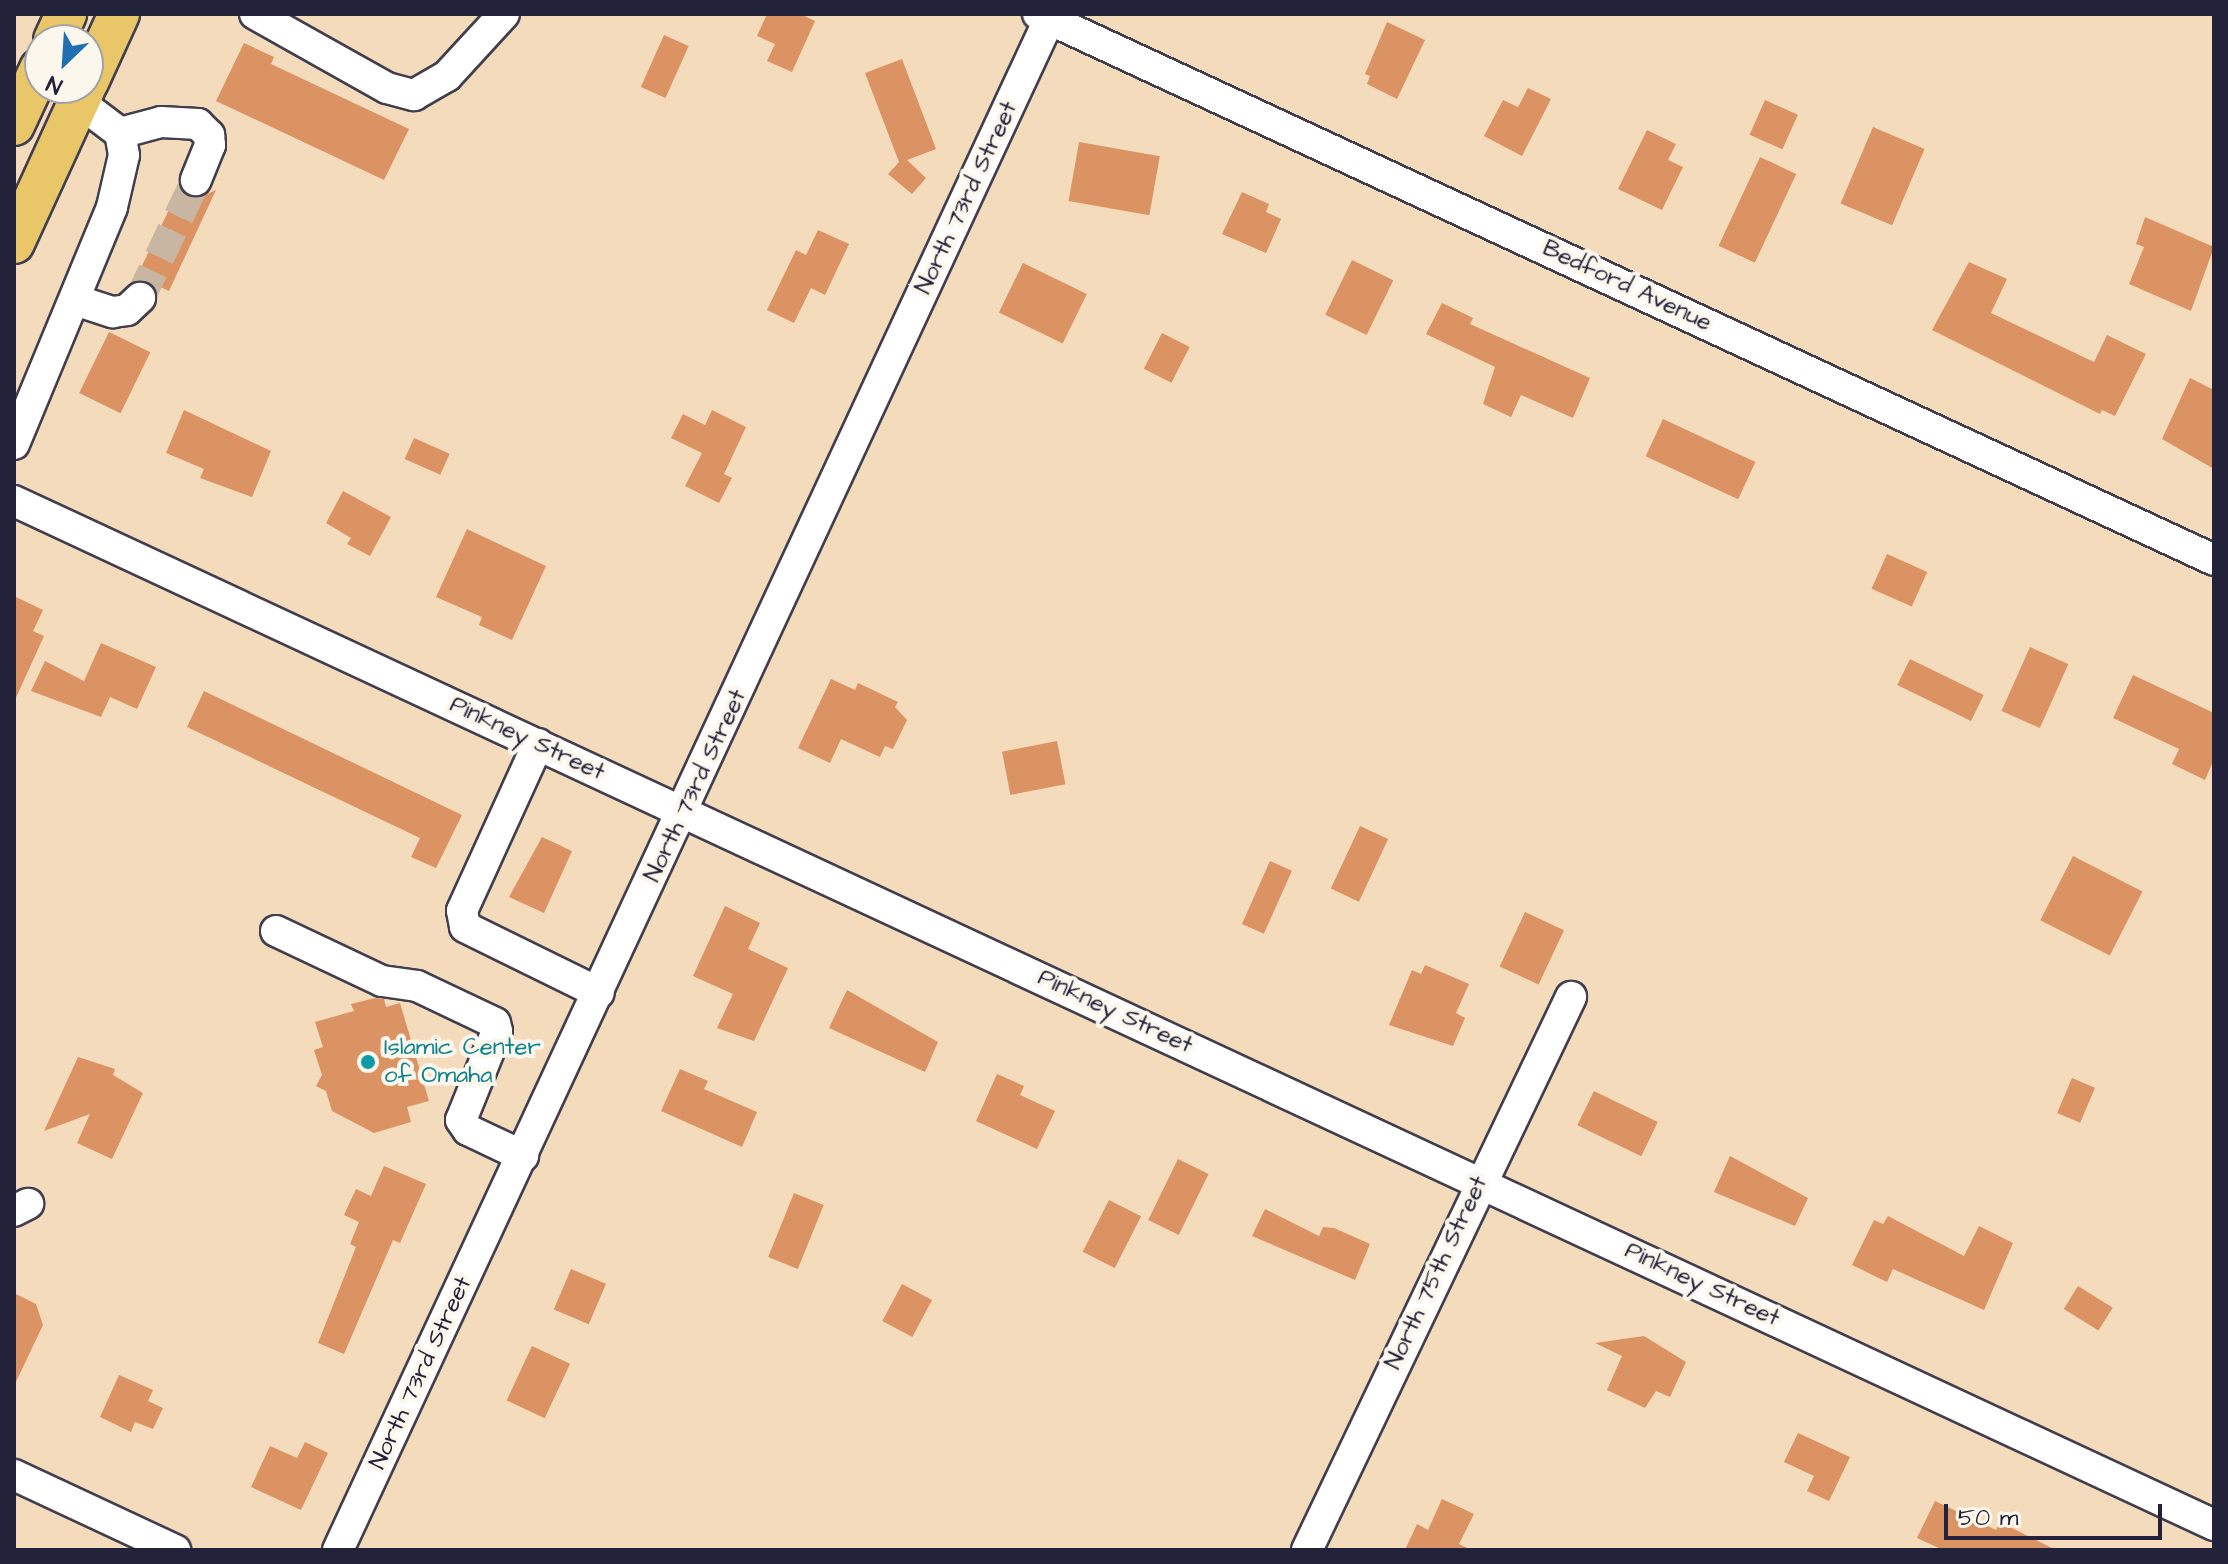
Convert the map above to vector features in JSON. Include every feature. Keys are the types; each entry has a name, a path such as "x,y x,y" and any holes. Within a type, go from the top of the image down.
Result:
{"main road":[{"path":"104,47 119,14"},
{"path":"14,125 24,103"},
{"path":"14,243 78,104"}],"street":[{"path":"255,14 387,88 414,95 447,76 504,14"},
{"name":"Bedford Avenue","path":"1044,17 2214,560"},
{"name":"North 73rd Street","path":"338,1550 685,812 1044,17"},
{"path":"14,444 112,207 124,155 120,133 95,104"},
{"path":"120,133 161,122 198,124 209,135 210,145 196,180"},
{"path":"75,300 113,312 127,310 140,298"},
{"name":"Pinkney Street","path":"14,501 2214,1525"},
{"path":"538,744 462,911 465,927 599,993"},
{"path":"276,931 382,981 417,986 495,1023 497,1031 461,1120 468,1130 523,1156"},
{"name":"North 75th Street","path":"1307,1550 1479,1181 1571,997"},
{"path":"14,1475 175,1550"}],"building":[{"path":"767,14 800,14 815,21 792,72 767,61 775,44 757,36"},
{"path":"1387,22 1425,40 1397,99 1367,84 1370,76 1365,74"},
{"path":"664,35 689,46 665,98 641,87"},
{"path":"244,43 274,57 271,64 409,129 384,180 216,101"},
{"path":"902,59 936,149 907,160 926,178 912,194 888,174 899,162 865,73"},
{"path":"1528,88 1551,99 1522,156 1484,136 1503,100 1518,107"},
{"path":"1765,100 1798,115 1782,149 1750,135"},
{"path":"1873,127 1925,149 1892,225 1841,203"},
{"path":"1647,130 1676,144 1668,160 1683,167 1662,210 1618,189"},
{"path":"1079,142 1160,156 1149,215 1069,201"},
{"path":"1760,157 1796,174 1755,263 1719,246"},
{"path":"180,187 198,198 216,190 169,291 137,276"},
{"path":"1242,192 1269,204 1266,212 1281,219 1266,253 1222,234"},
{"path":"2145,217 2214,247 2191,311 2129,284 2144,247 2136,244"},
{"path":"818,230 849,244 825,295 811,288 794,323 767,310 796,250 806,255"},
{"path":"1352,260 1393,280 1367,335 1325,315"},
{"path":"1969,262 2007,279 1991,313 2094,362 2107,335 2146,354 2115,416 2102,410 2100,414 1932,330"},
{"path":"1023,263 1087,294 1063,344 999,312"},
{"path":"1442,303 1473,318 1470,324 1590,378 1573,418 1521,395 1511,417 1483,404 1495,367 1426,334"},
{"path":"109,332 150,352 121,413 79,393"},
{"path":"1162,333 1190,347 1171,383 1144,369"},
{"path":"2190,378 2214,390 2214,469 2162,439"},
{"path":"184,410 271,451 252,497 200,478 204,469 166,453"},
{"path":"712,410 746,427 724,474 732,478 719,503 685,486 702,453 671,438 683,414 705,425"},
{"path":"1663,419 1755,462 1738,499 1646,456"},
{"path":"414,438 450,454 440,475 405,459"},
{"path":"343,491 391,517 370,556 347,544 351,538 326,523"},
{"path":"467,529 546,566 512,640 479,625 482,617 436,597"},
{"path":"1887,554 1927,572 1912,607 1872,589"},
{"path":"14,596 43,610 33,631 44,636 14,702"},
{"path":"101,643 156,667 137,709 110,697 101,717 31,691 45,661 84,681"},
{"path":"2030,647 2068,664 2040,728 2002,711"},
{"path":"1910,659 1984,695 1971,721 1897,685"},
{"path":"2133,675 2214,713 2214,759 2205,780 2172,764 2179,749 2113,718"},
{"path":"831,679 855,690 858,683 898,702 895,707 907,720 893,749 885,746 880,757 841,739 830,763 798,748"},
{"path":"204,691 462,815 436,868 411,857 420,838 187,727"},
{"path":"1057,741 1065,784 1010,795 1002,752"},
{"path":"1360,826 1388,839 1359,902 1331,889"},
{"path":"542,837 572,851 544,913 509,897"},
{"path":"2073,856 2142,891 2110,956 2040,920"},
{"path":"1270,861 1292,871 1264,934 1242,924"},
{"path":"725,906 760,923 748,949 788,968 754,1041 717,1028 733,994 693,976"},
{"path":"1525,912 1564,930 1539,985 1500,966"},
{"path":"1425,965 1469,984 1456,1013 1465,1018 1453,1046 1389,1025 1412,970 1421,974"},
{"path":"847,990 938,1042 925,1072 829,1028"},
{"name":"Islamic Center of Omaha","path":"384,999 386,1007 400,1003 429,1101 407,1107 411,1122 374,1133 332,1111 326,1091 316,1086 322,1075 314,1050 323,1047 315,1022 354,1011 351,1004"},
{"path":"78,1057 115,1069 113,1075 143,1093 112,1159 77,1143 90,1114 44,1131"},
{"path":"680,1069 708,1081 704,1089 757,1112 742,1147 661,1111"},
{"path":"997,1074 1024,1086 1020,1095 1055,1111 1037,1149 976,1121"},
{"path":"2072,1078 2095,1088 2080,1123 2057,1113"},
{"path":"1594,1091 1658,1122 1641,1156 1577,1125"},
{"path":"1730,1156 1808,1198 1795,1226 1714,1192"},
{"path":"1178,1159 1209,1174 1179,1235 1148,1220"},
{"path":"384,1166 426,1184 400,1243 393,1240 344,1354 318,1343 356,1247 350,1244 359,1222 344,1215 356,1189 371,1196"},
{"path":"794,1193 824,1205 798,1269 768,1257"},
{"path":"1109,1200 1141,1216 1115,1268 1083,1252"},
{"path":"1265,1209 1319,1236 1323,1227 1334,1228 1370,1244 1355,1280 1252,1236"},
{"path":"1888,1216 1964,1256 1979,1226 2013,1243 1984,1310 1893,1269 1887,1282 1852,1265 1874,1220 1883,1224"},
{"path":"571,1269 606,1284 589,1324 554,1310"},
{"path":"902,1284 932,1300 912,1337 882,1321"},
{"path":"2078,1286 2113,1308 2098,1331 2064,1309"},
{"path":"14,1293 36,1304 43,1325 14,1386"},
{"path":"1644,1336 1686,1362 1670,1397 1656,1391 1645,1408 1607,1390 1622,1356 1595,1343"},
{"path":"532,1346 570,1364 545,1418 507,1400"},
{"path":"119,1375 153,1390 148,1401 163,1408 153,1429 135,1422 131,1432 100,1417"},
{"path":"1798,1433 1850,1457 1829,1501 1807,1491 1814,1476 1784,1462"},
{"path":"305,1442 328,1453 301,1510 251,1487 270,1446 297,1458"},
{"path":"1442,1499 1474,1514 1459,1544 1471,1550 1405,1550 1417,1524 1428,1530"},
{"path":"1935,1501 1996,1530 2000,1522 2056,1550 1943,1550 1917,1538"}],"tunnel":[{"path":"140,298 196,180"}],"place":[{"name":"Islamic Center of Omaha","path":"368,1062"}]}
